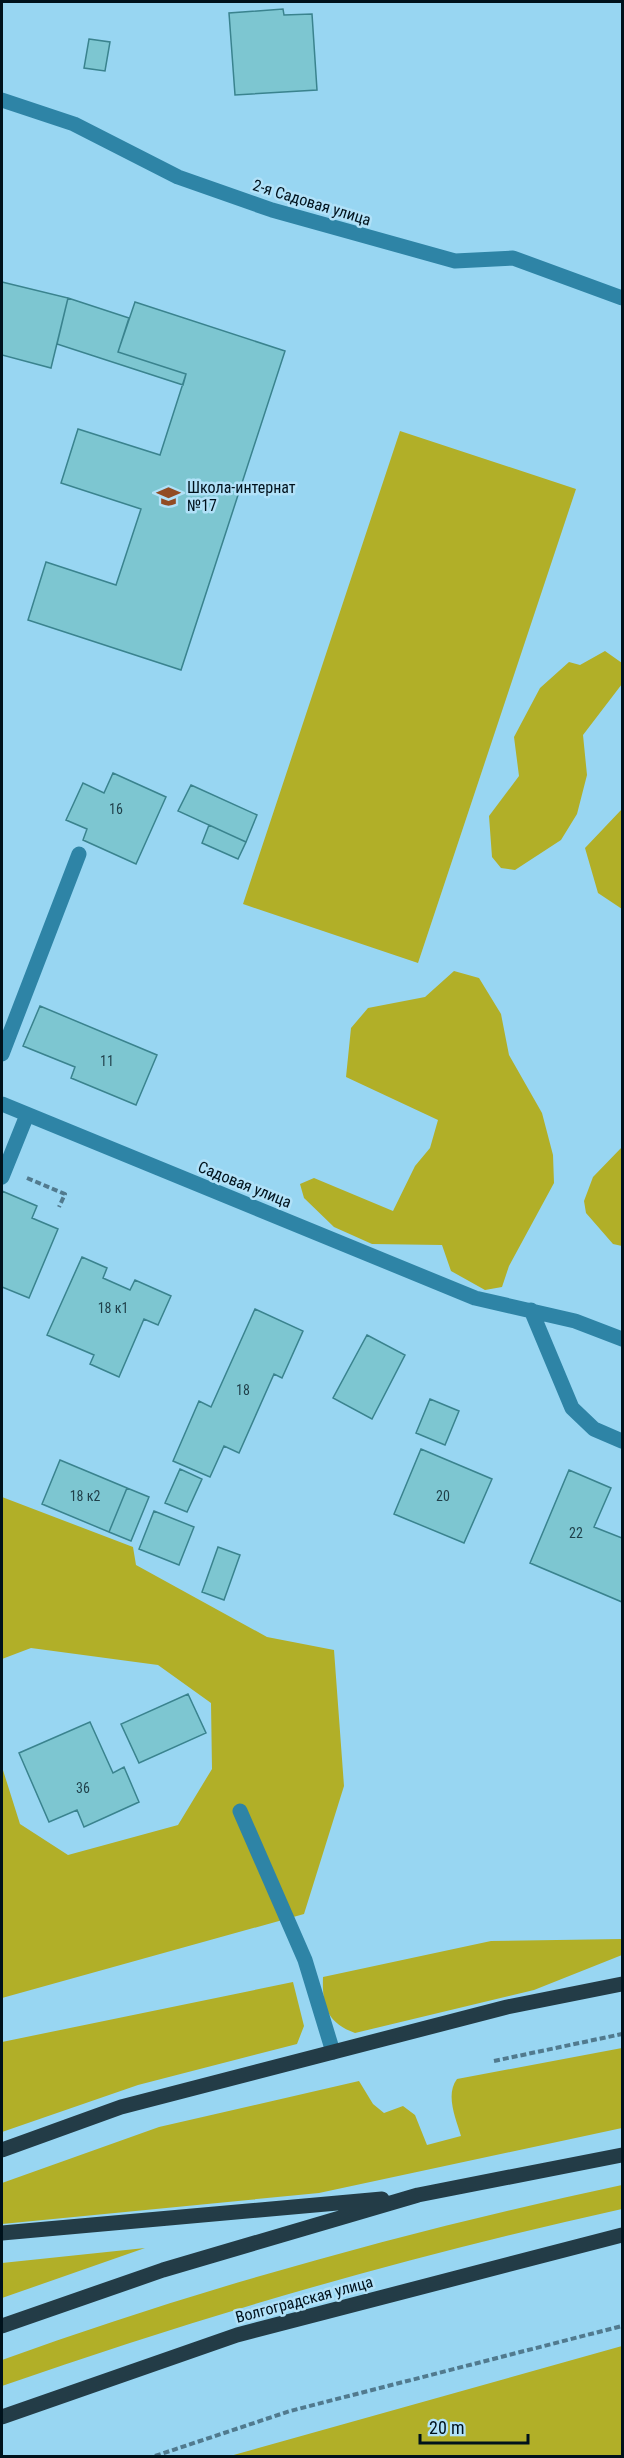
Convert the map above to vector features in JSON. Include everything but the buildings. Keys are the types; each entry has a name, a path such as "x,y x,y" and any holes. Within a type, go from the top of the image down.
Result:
{"main road":[{"path":"2,2150 121,2107 507,2007 622,1984"},
{"path":"2,2326 163,2270 418,2195 622,2155"},
{"path":"2,2233 418,2195"},
{"name":"Волгоградская улица","path":"2,2417 237,2335 622,2235"}],"street":[{"name":"2-я Садовая улица","path":"2,100 74,124 178,177 272,210 455,261 513,258 622,298"},
{"path":"2,1054 79,854"},
{"name":"Садовая улица","path":"2,1104 475,1298 575,1321 622,1339"},
{"path":"3,1173 27,1115"},
{"path":"531,1310 572,1408 594,1429 622,1441"},
{"path":"240,1811 304,1960 333,2052"}],"path":[{"path":"3,1173 65,1194 59,1207"},
{"path":"494,2061 622,2034"},
{"path":"155,2457 290,2411 622,2325"}],"shaded area":[{"path":"400,431 576,489 418,963 243,904"},
{"path":"605,651 622,663 622,684 583,735 587,775 577,814 561,840 515,870 501,868 492,857 489,816 519,776 514,737 540,688 569,662 580,665"},
{"path":"622,809 622,909 598,893 585,848"},
{"path":"454,971 479,978 501,1014 509,1055 542,1113 553,1155 554,1183 509,1266 502,1287 485,1290 451,1271 442,1245 372,1244 334,1227 304,1198 300,1184 314,1178 393,1211 415,1166 430,1148 438,1120 346,1077 351,1028 368,1008 425,997"},
{"path":"622,1147 622,1246 613,1244 586,1213 584,1201 593,1177"},
{"path":"2,1497 133,1547 136,1565 267,1637 334,1650 344,1786 304,1914 2,1998 2,1767 20,1824 68,1855 178,1825 212,1769 211,1703 158,1665 31,1648 2,1659"},
{"path":"622,1939 622,1955 534,1990 355,2033 332,2019 325,2005 323,1977 491,1941"},
{"path":"293,1982 304,2026 297,2044 138,2085 2,2132 2,2042"},
{"path":"622,2048 622,2128 319,2193 2,2224 2,2183 159,2127 359,2081 373,2104 384,2113 403,2106 415,2115 427,2145 461,2136 452,2100 452,2092 457,2079"},
{"path":"622,2185 622,2209 465,2246 309,2288 155,2335 2,2386 2,2360 155,2308 387,2241"},
{"path":"145,2248 2,2298 2,2263"},
{"path":"622,2346 622,2456 230,2456"}],"place":[{"name":"Школа-интернат №17","path":"169,496"}]}
